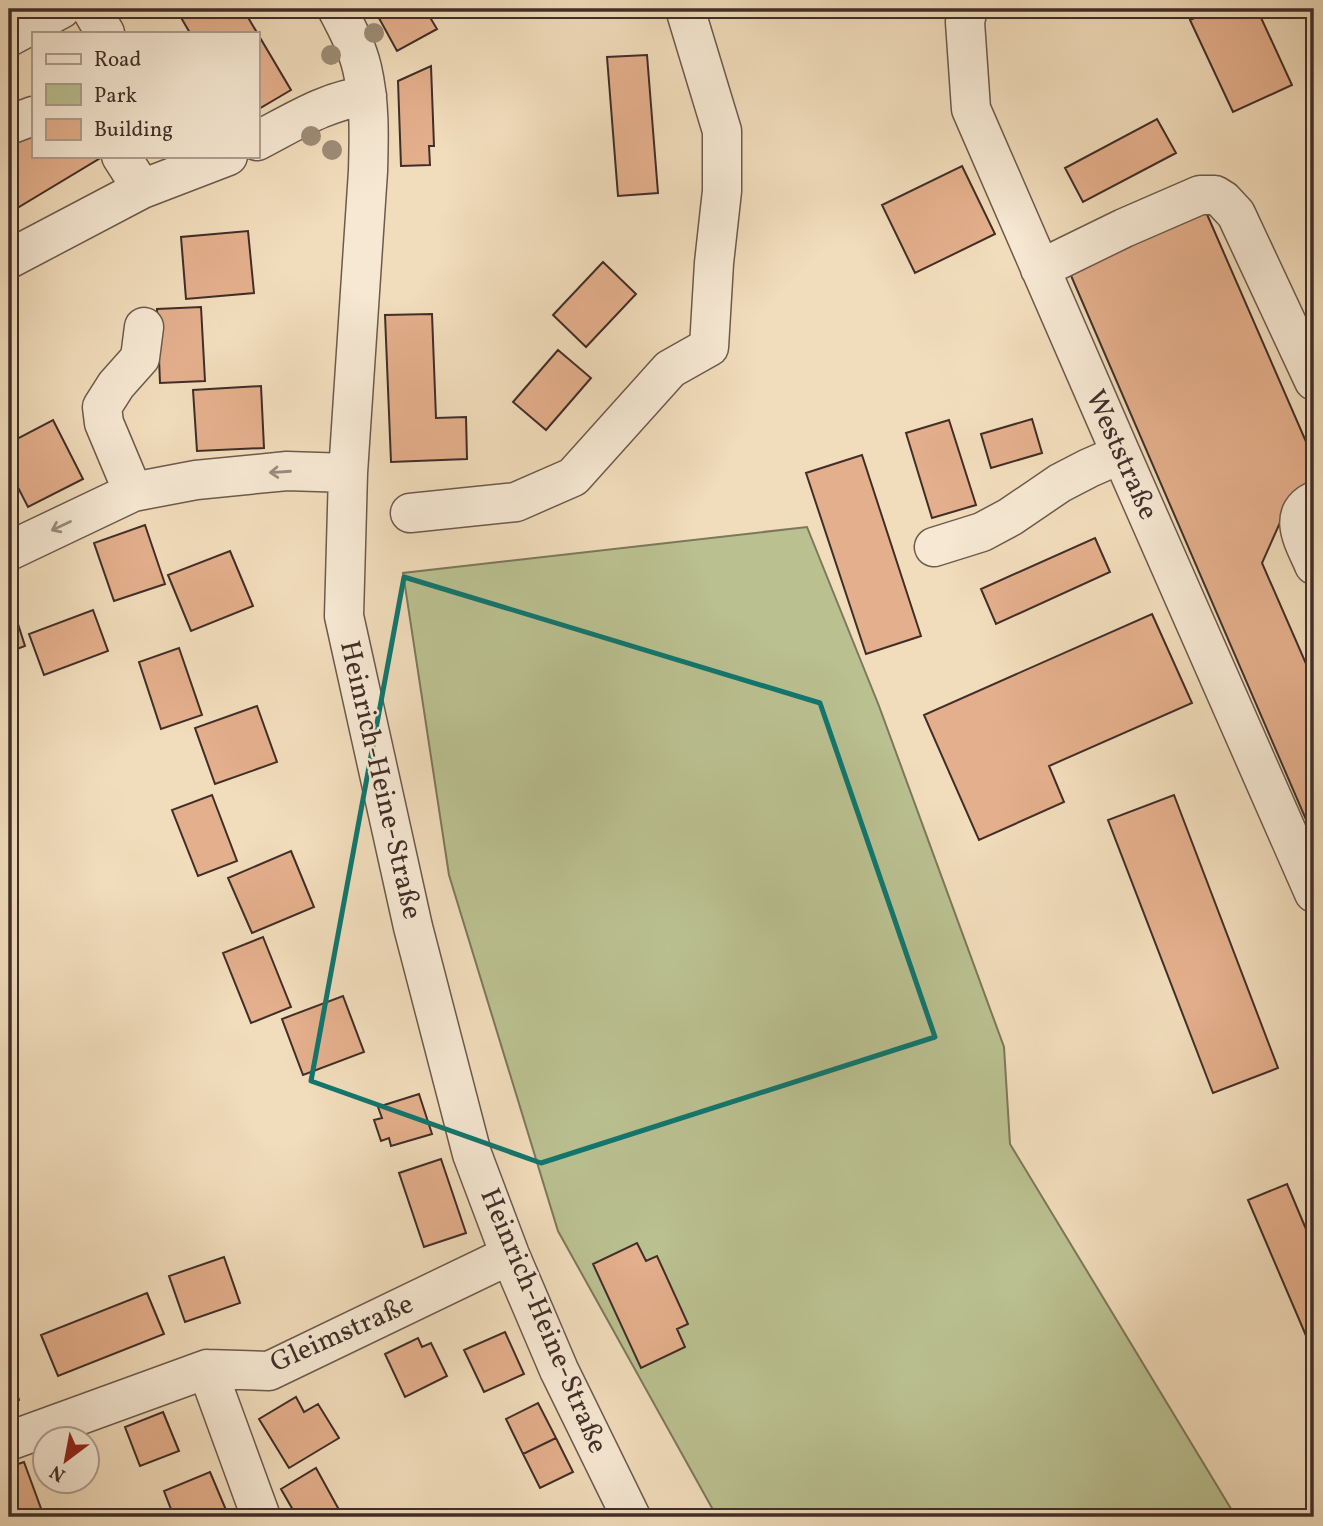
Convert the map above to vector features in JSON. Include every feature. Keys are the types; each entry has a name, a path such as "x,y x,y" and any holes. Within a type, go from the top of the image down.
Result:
{"street":[{"path":"9,37 61,9"},
{"path":"91,9 104,32"},
{"name":"Heinrich-Heine-Straße","path":"337,9 351,36 362,68 369,129 348,473 344,616 413,927 472,1154 510,1255 559,1370 631,1517"},
{"path":"410,513 516,502 573,477 670,369 709,347 722,191 722,131 685,9"},
{"name":"Weststraße","path":"968,9 965,23 971,109 1314,892"},
{"path":"259,140 335,102 367,96"},
{"path":"9,125 32,116"},
{"path":"122,158 142,189"},
{"path":"9,260 142,189 223,158"},
{"path":"1040,269 1200,195 1215,195 1236,214 1314,381"},
{"path":"133,492 104,423 102,407 116,385 140,359 144,327"},
{"path":"934,547 982,532 1010,517 1060,483 1121,454"},
{"path":"9,551 133,492 196,480 287,471 348,473"},
{"path":"1314,501 1305,505 1299,516 1299,528 1314,565"},
{"name":"Gleimstraße","path":"9,1441 207,1369 269,1371 510,1255"},
{"path":"207,1369 261,1517"}],"highlighted area":[{"path":"404,577 820,703 935,1037 541,1163 311,1081"}],"green space":[{"path":"807,527 879,706 1004,1047 1010,1144 1236,1517 717,1517 558,1231 449,875 403,573"}],"building":[{"path":"176,9 243,9 257,32 189,32"},
{"path":"374,9 425,9 437,29 397,51"},
{"path":"1214,9 1257,9 1292,85 1233,112 1190,20"},
{"path":"259,36 291,90 259,109"},
{"path":"647,55 658,193 618,196 607,57"},
{"path":"431,66 434,146 429,146 430,165 401,166 398,81"},
{"path":"1157,119 1176,153 1083,202 1065,168"},
{"path":"32,131 32,158 100,158 9,213 9,145"},
{"path":"962,166 995,234 915,273 882,205"},
{"path":"1206,212 1314,460 1314,488 1291,498 1262,563 1314,682 1314,838 1069,271"},
{"path":"248,231 254,293 186,299 181,237"},
{"path":"603,262 636,294 586,347 553,315"},
{"path":"201,307 205,381 160,383 157,309"},
{"path":"432,314 436,418 466,417 467,459 391,462 385,315"},
{"path":"558,350 591,378 546,430 513,402"},
{"path":"261,386 264,448 197,451 193,390"},
{"path":"1032,419 1042,453 991,468 981,434"},
{"path":"53,420 83,479 28,507 9,470 9,443"},
{"path":"949,420 976,505 932,518 906,433"},
{"path":"862,455 921,636 866,654 806,473"},
{"path":"145,525 165,584 114,601 94,543"},
{"path":"1095,538 1110,572 996,624 981,589"},
{"path":"230,551 253,606 191,631 168,575"},
{"path":"9,596 25,646 9,652"},
{"path":"93,610 108,651 44,675 29,634"},
{"path":"1152,614 1192,703 1049,766 1064,802 979,840 924,715"},
{"path":"179,648 202,715 161,729 139,662"},
{"path":"257,706 277,762 215,784 195,728"},
{"path":"212,795 237,861 198,876 172,810"},
{"path":"1174,795 1278,1068 1213,1093 1108,820"},
{"path":"291,851 314,907 252,933 228,878"},
{"path":"263,937 291,1007 251,1023 223,953"},
{"path":"343,996 364,1052 303,1075 282,1019"},
{"path":"419,1094 432,1134 391,1146 389,1138 381,1141 374,1120 382,1118 378,1107"},
{"path":"441,1159 466,1233 424,1247 399,1173"},
{"path":"1287,1184 1314,1248 1314,1350 1248,1200"},
{"path":"637,1243 646,1261 657,1256 688,1324 677,1329 685,1347 641,1368 593,1264"},
{"path":"224,1257 240,1303 185,1322 169,1276"},
{"path":"147,1293 164,1334 58,1376 41,1335"},
{"path":"505,1332 524,1374 484,1392 464,1350"},
{"path":"418,1338 422,1347 431,1343 447,1376 405,1397 385,1354"},
{"path":"9,1372 19,1400 9,1404"},
{"path":"296,1397 304,1412 318,1404 339,1438 289,1468 259,1419"},
{"path":"538,1403 556,1438 523,1454 506,1419"},
{"path":"163,1412 179,1451 140,1466 125,1427"},
{"path":"556,1438 573,1472 540,1488 523,1454"},
{"path":"24,1462 32,1484 32,1494 36,1494 43,1514 34,1517 9,1517 9,1467"},
{"path":"316,1468 343,1517 297,1517 281,1489"},
{"path":"210,1472 229,1517 174,1517 164,1491"}]}
